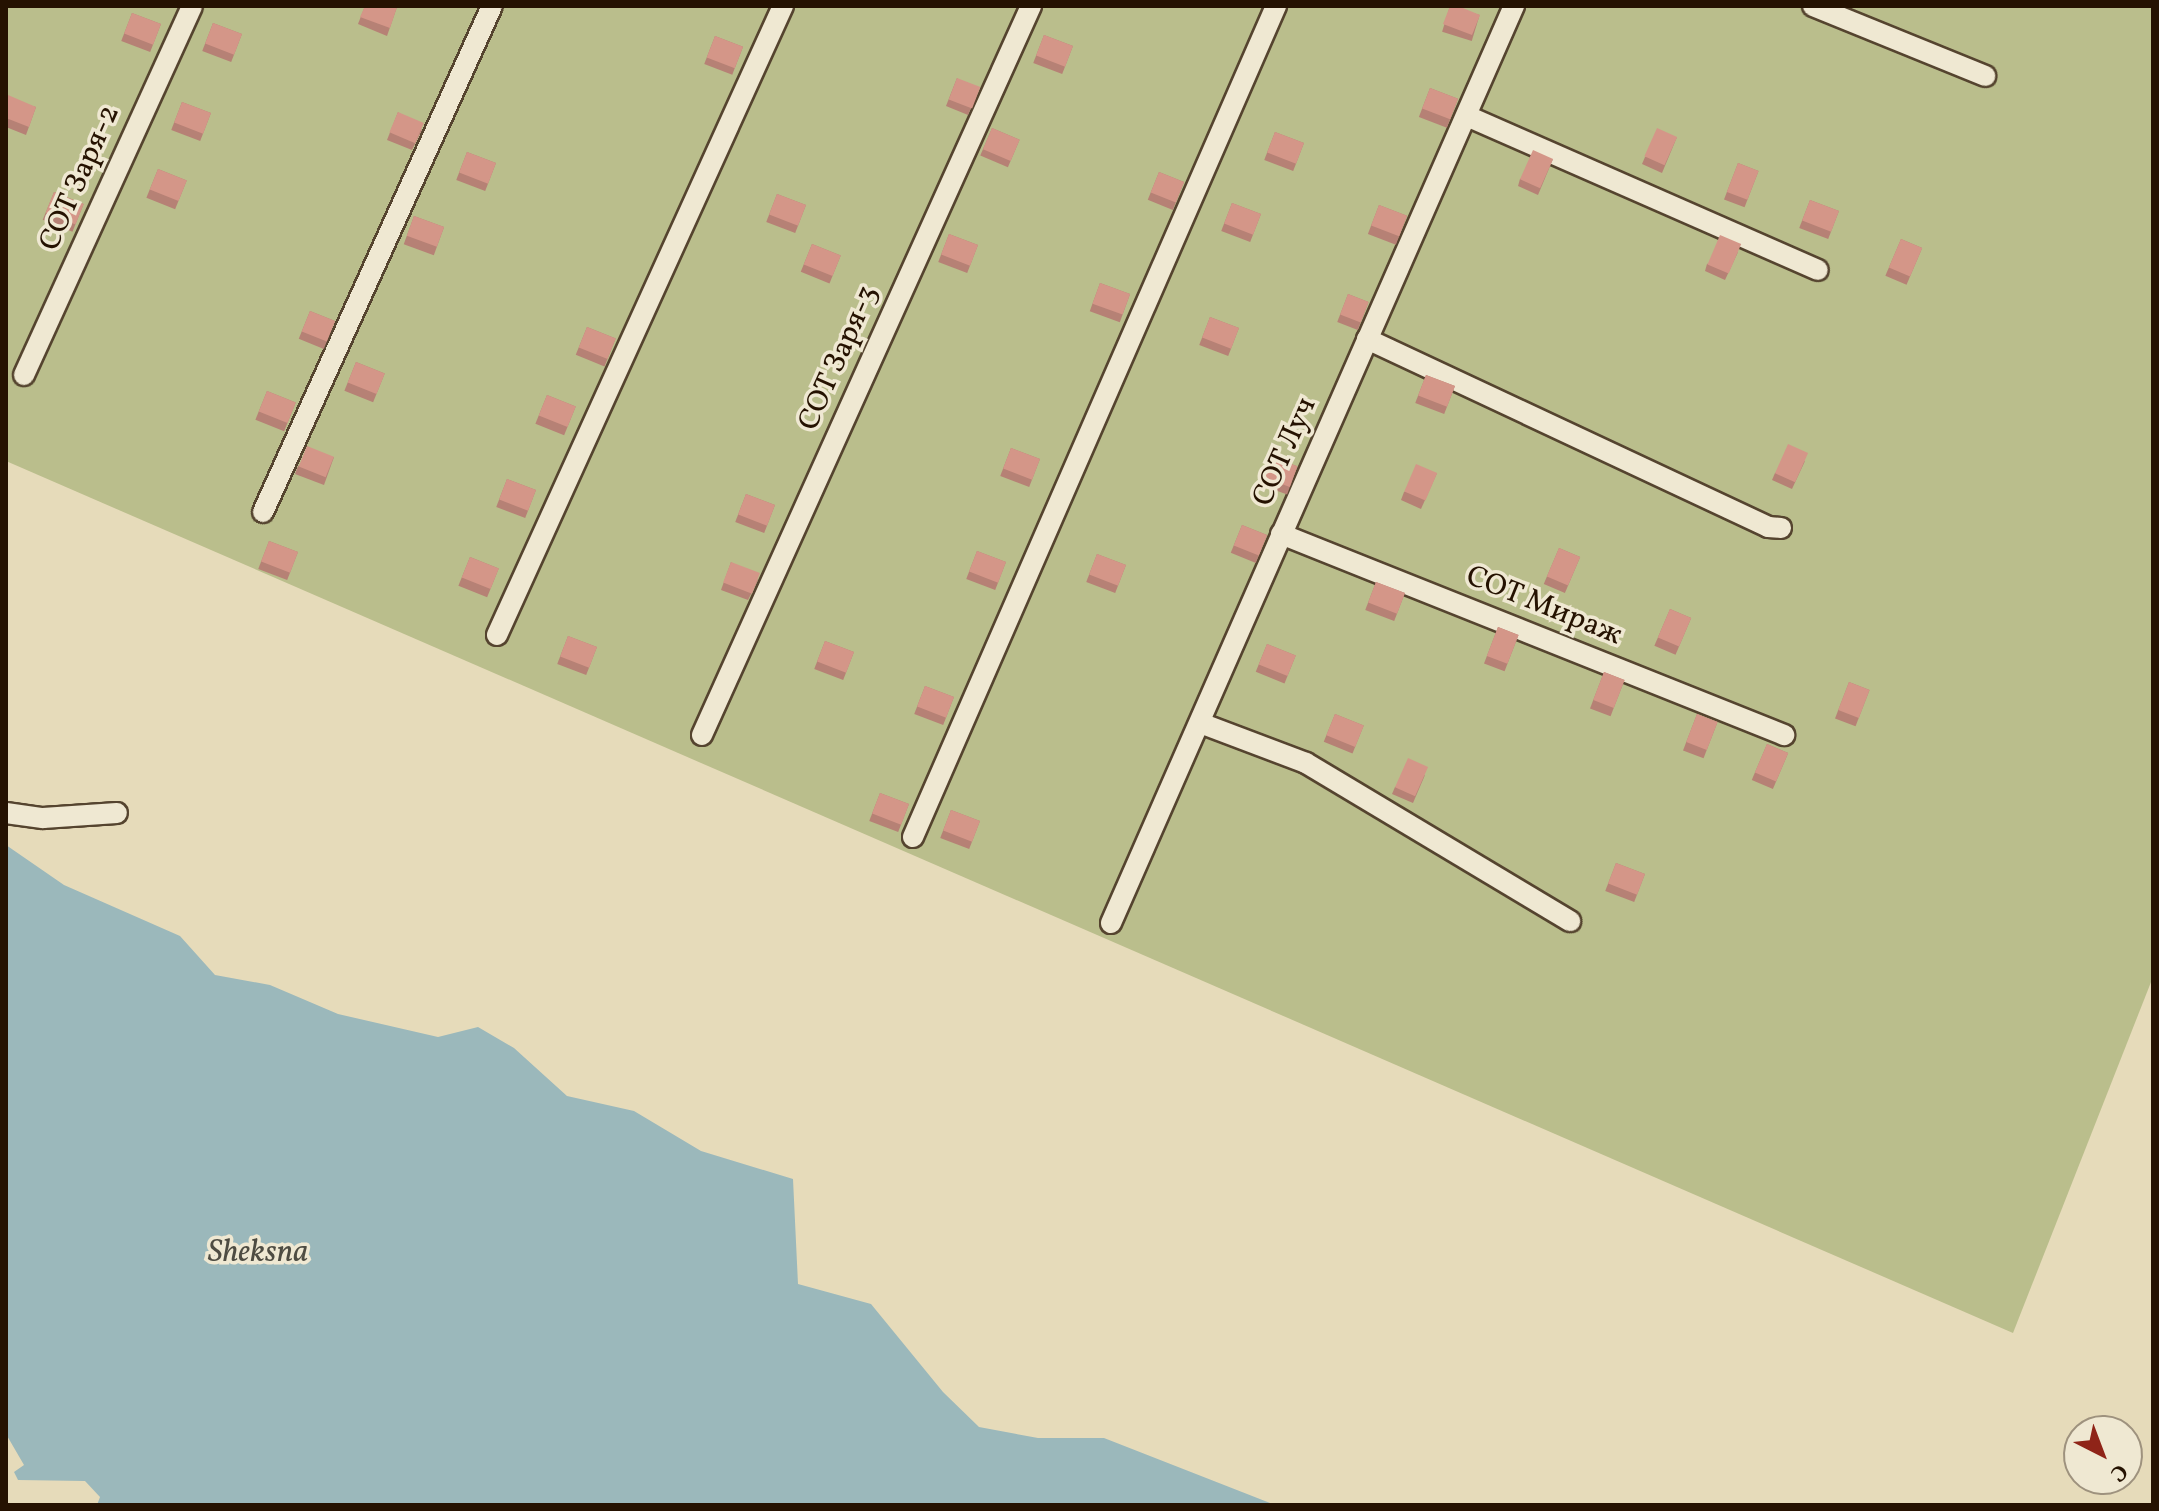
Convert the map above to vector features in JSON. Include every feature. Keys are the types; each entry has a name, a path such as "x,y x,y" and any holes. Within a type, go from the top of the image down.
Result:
{"street":[{"name":"СОТ Заря-2","path":"24,375 192,6"},
{"path":"263,512 492,6"},
{"path":"497,635 783,6"},
{"name":"СОТ Заря-3","path":"702,735 1031,6"},
{"path":"913,837 1276,6"},
{"name":"СОТ Луч","path":"1111,923 1514,6"},
{"path":"1813,6 1985,76"},
{"path":"1467,116 1818,270"},
{"path":"1367,339 1768,527 1781,528"},
{"name":"СОТ Мираж","path":"1281,534 1784,735"},
{"path":"1200,723 1306,763 1570,921"},
{"path":"6,813 43,818 117,813"}],"green space":[{"path":"6,6 2153,6 2153,977 2013,1333 6,461"}],"water":[{"name":"Sheksna","path":"6,845 64,885 180,936 215,975 270,985 338,1014 438,1037 478,1027 514,1048 567,1096 634,1111 701,1151 793,1179 798,1284 871,1304 943,1392 979,1427 1038,1438 1104,1438 1275,1505 97,1505 100,1497 85,1481 18,1480 14,1472 24,1465 6,1434"}],"building":[{"path":"365,6 397,7 390,28 360,17"},
{"path":"1450,6 1480,15 1472,35 1443,24"},
{"path":"132,13 161,24 153,45 124,34"},
{"path":"213,23 242,34 234,55 205,44"},
{"path":"1044,35 1073,46 1065,67 1036,56"},
{"path":"715,36 743,47 735,68 707,57"},
{"path":"957,78 980,87 972,108 949,99"},
{"path":"1430,88 1458,99 1450,119 1422,109"},
{"path":"8,95 36,107 29,127 6,118"},
{"path":"182,102 211,113 203,134 174,123"},
{"path":"398,112 424,123 415,143 389,132"},
{"path":"992,128 1020,140 1011,161 983,149"},
{"path":"1657,128 1677,137 1664,165 1644,156"},
{"path":"1275,132 1304,143 1296,164 1267,153"},
{"path":"1533,150 1553,159 1540,188 1520,179"},
{"path":"467,152 496,163 488,184 459,173"},
{"path":"1738,163 1759,171 1747,200 1727,192"},
{"path":"158,169 187,181 179,201 150,189"},
{"path":"1159,172 1184,182 1176,203 1151,192"},
{"path":"54,192 84,204 75,224 46,212"},
{"path":"777,194 806,205 798,226 769,215"},
{"path":"1810,200 1839,211 1831,232 1802,221"},
{"path":"1232,203 1261,214 1253,235 1224,224"},
{"path":"1379,205 1407,216 1399,236 1371,226"},
{"path":"414,216 444,227 437,247 407,236"},
{"path":"949,234 978,245 970,266 941,255"},
{"path":"1720,235 1741,244 1729,273 1707,264"},
{"path":"1901,239 1922,248 1910,277 1889,268"},
{"path":"812,244 841,256 833,276 804,264"},
{"path":"1100,283 1130,294 1123,315 1092,304"},
{"path":"1348,294 1369,302 1361,322 1340,315"},
{"path":"310,311 335,321 327,342 302,331"},
{"path":"1210,317 1239,328 1231,349 1202,338"},
{"path":"587,327 616,339 608,359 579,347"},
{"path":"356,362 385,374 377,394 348,382"},
{"path":"1426,375 1455,386 1447,407 1418,396"},
{"path":"267,391 296,403 288,423 259,411"},
{"path":"547,395 576,407 568,427 539,415"},
{"path":"1788,444 1808,453 1795,482 1775,473"},
{"path":"307,446 334,457 326,477 299,466"},
{"path":"1011,448 1040,459 1032,480 1003,469"},
{"path":"1272,457 1297,466 1290,487 1264,478"},
{"path":"1416,464 1437,473 1425,501 1404,492"},
{"path":"507,479 536,490 528,511 499,500"},
{"path":"746,494 775,505 767,526 738,515"},
{"path":"1242,525 1267,535 1259,556 1234,545"},
{"path":"269,541 298,552 290,573 261,562"},
{"path":"1559,548 1580,557 1568,586 1547,577"},
{"path":"977,551 1006,562 998,583 969,572"},
{"path":"1097,554 1126,565 1118,586 1089,575"},
{"path":"470,557 499,569 491,589 462,577"},
{"path":"731,562 760,573 752,594 723,583"},
{"path":"1376,582 1405,593 1397,614 1368,603"},
{"path":"1670,609 1691,618 1679,647 1658,638"},
{"path":"1498,627 1519,635 1507,664 1487,656"},
{"path":"568,636 597,647 589,668 560,657"},
{"path":"825,641 854,652 846,673 817,662"},
{"path":"1267,644 1296,656 1288,676 1259,664"},
{"path":"1604,672 1625,680 1614,708 1593,700"},
{"path":"1849,682 1870,690 1859,718 1838,710"},
{"path":"925,686 954,697 946,718 917,707"},
{"path":"1335,714 1364,726 1355,747 1326,735"},
{"path":"1697,714 1718,722 1707,750 1686,742"},
{"path":"1767,744 1788,753 1776,782 1755,773"},
{"path":"1408,758 1428,767 1415,796 1395,787"},
{"path":"880,793 909,804 901,825 872,814"},
{"path":"951,810 980,821 972,842 943,831"},
{"path":"1616,863 1645,874 1637,895 1608,884"}]}
